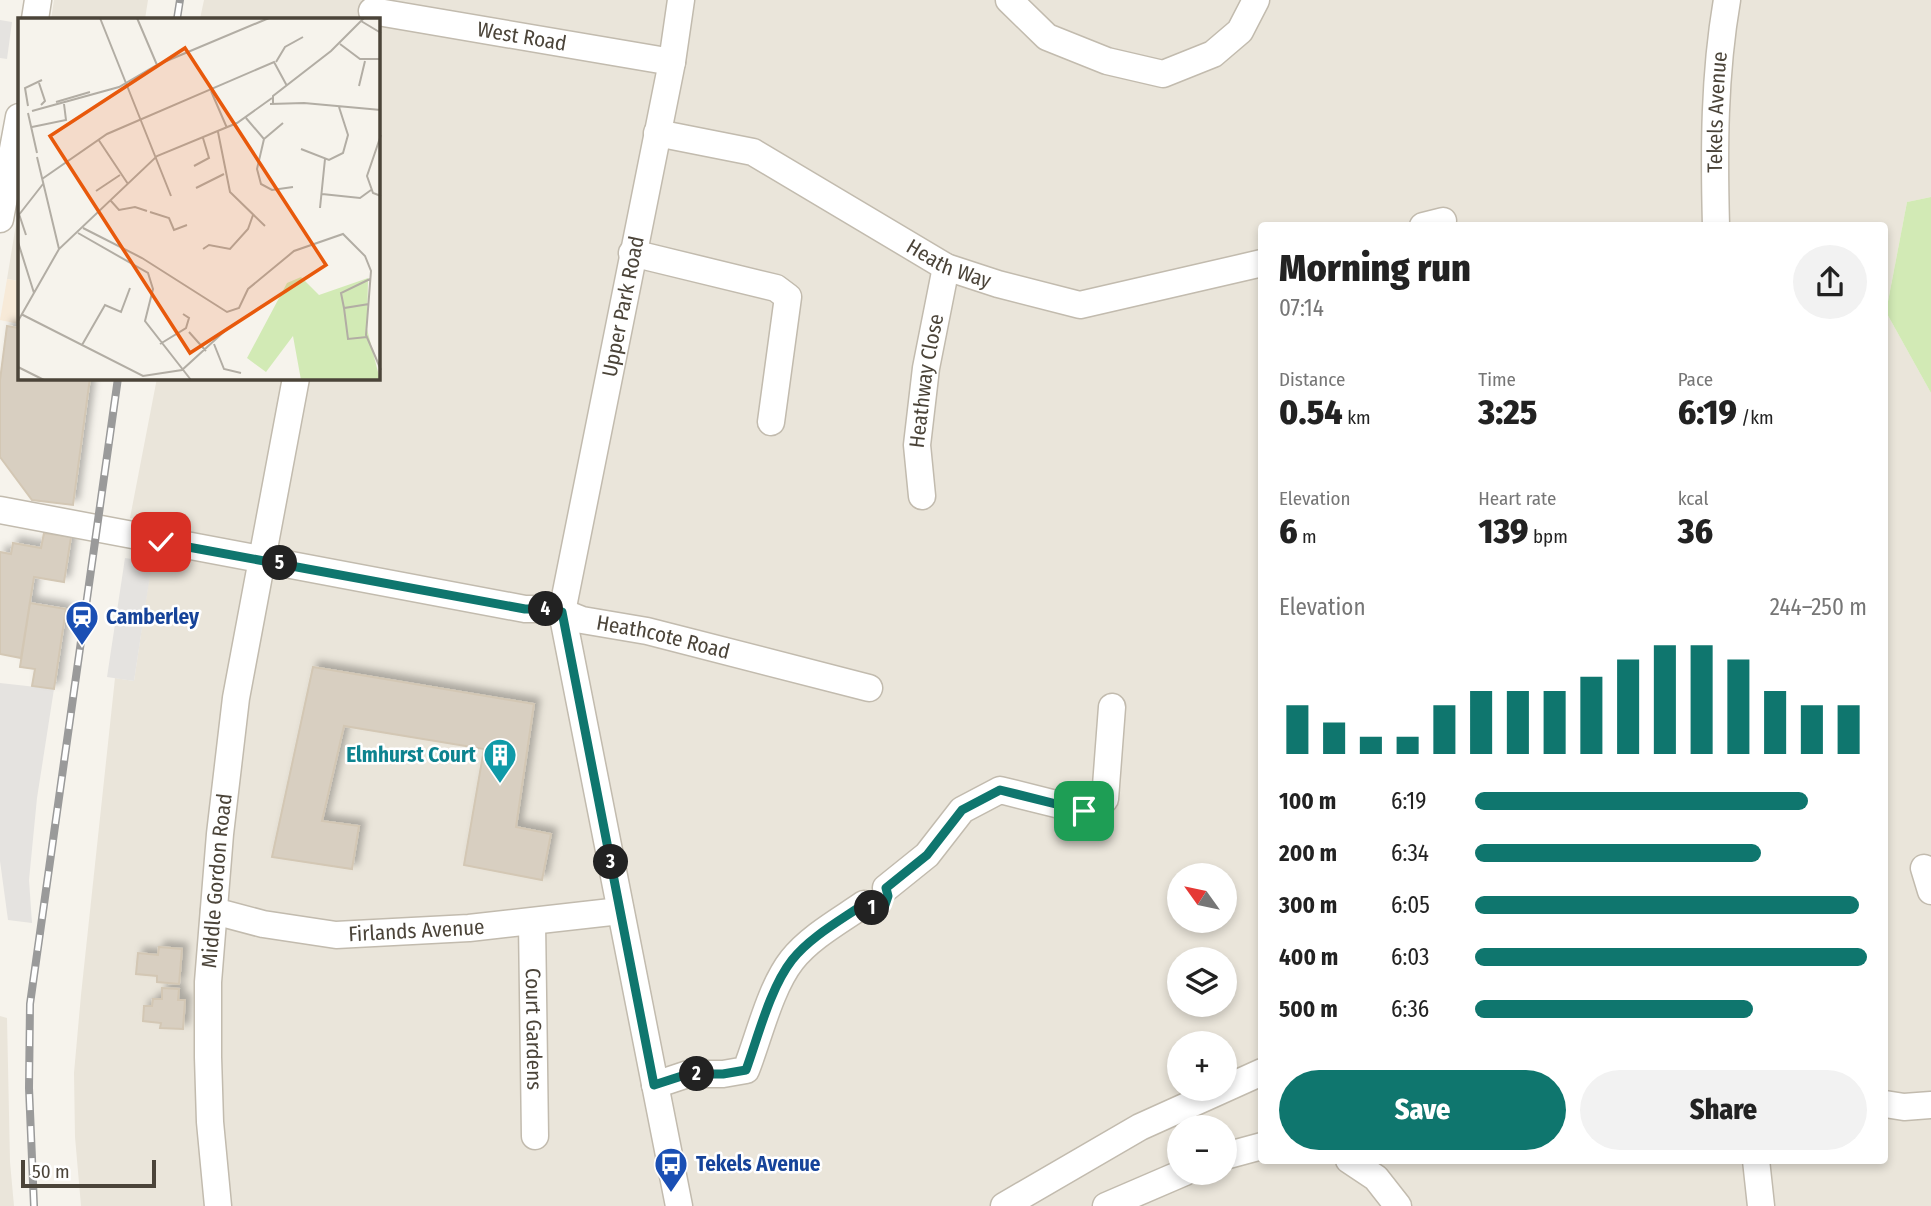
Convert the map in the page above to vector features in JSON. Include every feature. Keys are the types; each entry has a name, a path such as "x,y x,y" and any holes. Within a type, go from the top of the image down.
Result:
{"street":[{"path":"35,18 38,0"},
{"name":"Upper Park Road","path":"562,612 672,62 681,0"},
{"path":"1009,0 1047,37 1107,61 1163,75 1213,54 1240,31 1256,0"},
{"name":"Tekels Avenue","path":"1716,222 1714,141 1720,40 1727,0"},
{"name":"West Road","path":"372,10 672,62"},
{"path":"0,219 18,122"},
{"name":"Heath Way","path":"657,133 753,152 946,267 998,284 1080,305 1258,264"},
{"path":"632,253 776,289 788,298 771,422"},
{"name":"Heathway Close","path":"922,496 917,445 926,368 946,267"},
{"name":"Middle Gordon Road","path":"218,1206 210,1122 208,982 220,834 236,698 296,380"},
{"name":"Heathcote Road","path":"0,510 525,609 562,612 582,620 647,631 869,688"},
{"path":"562,612 679,1206"},
{"path":"654,1085 688,1074 723,1074 746,1070 778,985 792,960 817,937 864,904 872,908 881,907 887,901 886,888 927,855 962,810 1000,790 1084,811 1095,810 1105,799 1112,707"},
{"name":"Firlands Avenue","path":"214,911 263,924 336,935 469,928 620,911"},
{"name":"Court Gardens","path":"532,922 535,1136"},
{"path":"1004,1206 1140,1127 1258,1074"},
{"path":"1888,1104 1905,1107 1931,1105"},
{"path":"1237,1153 1258,1147"},
{"path":"1355,1164 1376,1178 1398,1206"},
{"path":"1756,1164 1761,1206"},
{"path":"1106,1206 1167,1180"}],"shaded area":[{"path":"54,0 148,0 145,18 51,18"},
{"path":"204,0 1931,0 1931,197 1907,202 1888,302 1888,222 1258,222 1258,1164 1888,1164 1888,316 1931,393 1931,1206 81,1206 75,1137 74,1073 115,678 134,681 157,525 130,518 157,380 380,380 380,18 200,18"},
{"path":"0,20 12,22 7,59 0,58"},
{"path":"18,212 18,281 7,279"},
{"path":"7,279 18,281 18,324 0,320"},
{"path":"125,558 152,562 134,681 107,677"},
{"path":"0,683 54,689 37,798 29,880 32,923 8,920 0,861"},
{"path":"0,1016 7,1018 10,1162 14,1206 0,1206"}],"green space":[{"path":"1931,197 1931,393 1888,316 1888,302 1907,202"}],"building":[{"path":"7,326 18,328 18,380 90,380 73,505 32,500 0,457 0,380"},
{"path":"44,533 71,537 64,582 34,577 21,658 0,654 0,552 11,554 13,543 41,548"},
{"path":"30,603 66,609 54,689 32,686 35,669 20,667"},
{"name":"Elmhurst Court","path":"313,667 534,704 516,827 551,834 542,880 464,865 484,749 344,726 322,821 359,826 352,869 272,857"},
{"path":"159,947 182,949 179,984 157,982 157,976 136,974 138,953 158,955"},
{"path":"162,988 179,989 178,1000 185,1000 183,1029 160,1028 161,1023 143,1021 144,1006 152,1006 153,999 162,999"}],"railway":[{"path":"177,18 180,0"},
{"path":"34,1206 29,1088 30,1004 118,380"}],"place":[{"name":"Camberley","path":"82,647"},
{"name":"Elmhurst Court","path":"500,785"},
{"name":"Tekels Avenue","path":"671,1194"}],"route":[{"path":"161,542 525,609 562,612 654,1085 688,1074 723,1074 746,1070 778,985 792,960 817,937 864,904 877,909 885,905 888,896 886,888 927,855 962,810 1000,790 1084,811"}]}
